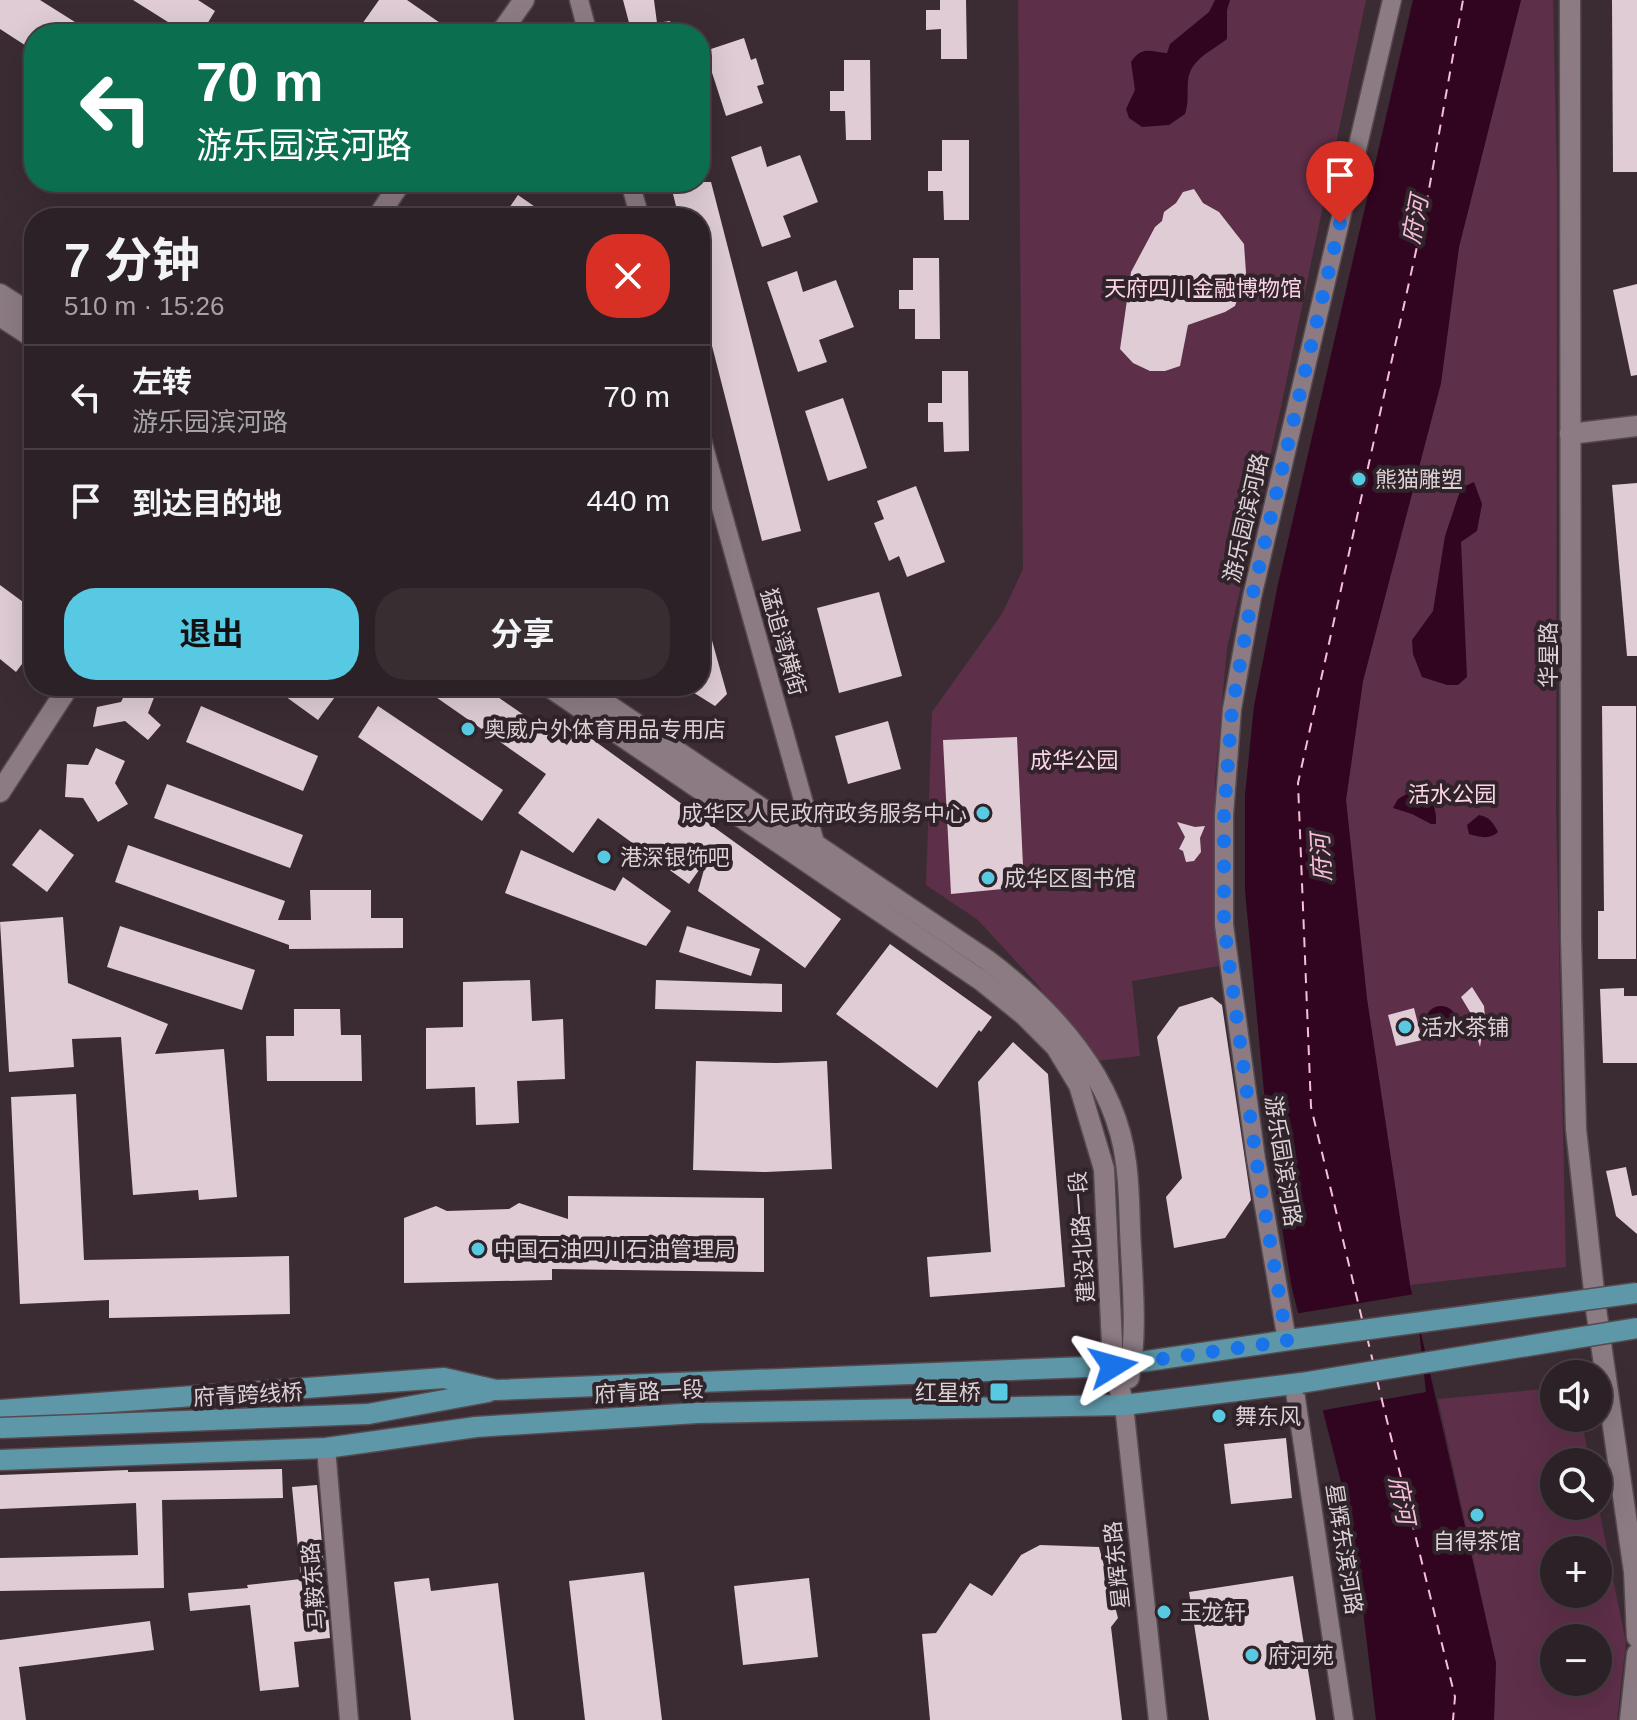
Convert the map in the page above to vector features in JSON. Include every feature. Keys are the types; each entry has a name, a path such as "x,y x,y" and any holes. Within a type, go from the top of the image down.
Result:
{"main road":[{"path":"1292,1340 1637,1293"},
{"path":"1297,1384 1637,1328"},
{"name":"府青路一段","path":"0,1410 444,1378 496,1390 1123,1364 1292,1340"},
{"name":"府青路一段","path":"0,1460 326,1448 476,1427 697,1413 1124,1405 1297,1384"},
{"name":"府青跨线桥","path":"0,1440 368,1420 496,1390"},
{"name":"府青跨线桥","path":"0,1428 368,1420 476,1427"}],"street":[{"path":"507,24 524,0"},
{"path":"579,0 585,24"},
{"name":"游乐园滨河路","path":"1292,1340 1256,1159 1224,925 1224,815 1232,709 1252,597 1392,0"},
{"name":"华星路","path":"1570,0 1571,938 1576,1129 1596,1309 1634,1572 1637,1637"},
{"path":"0,294 24,310"},
{"path":"0,316 24,332"},
{"path":"1570,434 1637,426"},
{"name":"猛追湾横街","path":"710,471 812,854"},
{"path":"0,792 62,696"},
{"path":"564,696 812,854 987,960 1021,986 1057,1022 1090,1067 1113,1113 1126,1160 1134,1313 1123,1364 1124,1405"},
{"path":"594,696 812,854"},
{"name":"星辉东滨河路","path":"1297,1384 1344,1720"},
{"name":"星辉东路","path":"1124,1405 1158,1720"},
{"name":"马鞍东路","path":"326,1448 349,1720"},
{"path":"1630,1720 1637,1654"}],"green space":[{"name":"成华公园","path":"1018,0 1366,0 1227,648 1215,780 1214,866 1219,966 1132,981 1140,1056 1097,1061 1036,983 978,920 926,885 932,712 1002,614 1023,569"},
{"name":"活水公园","path":"1521,0 1553,0 1557,183 1556,814 1566,1267 1410,1285 1367,999 1346,800 1363,681 1441,383 1459,247"},
{"path":"1540,1389 1540,1432 1584,1432 1587,1448 1540,1448 1540,1520 1601,1520 1604,1536 1540,1536 1540,1608 1612,1608 1612,1574 1626,1643 1617,1720 1494,1720 1496,1663 1438,1399"}],"water":[{"path":"1215,0 1230,0 1227,39 1193,67 1188,81 1185,114 1169,125 1142,127 1129,118 1126,109 1135,90 1131,62 1143,51 1167,53 1170,44 1209,12"},
{"name":"府河","path":"1413,0 1521,0 1459,247 1441,383 1363,681 1346,800 1367,999 1410,1285 1496,1663 1494,1720 1376,1720 1354,1533 1292,1289 1270,1155 1245,891 1245,795 1254,706 1278,584"},
{"path":"1474,482 1482,504 1477,531 1461,542 1467,677 1458,685 1447,685 1422,677 1413,654 1412,640 1433,611 1445,536 1461,488"},
{"path":"1412,791 1424,793 1432,801 1436,824 1393,808 1398,799"},
{"path":"1479,815 1490,820 1498,832 1495,835 1481,837 1469,834 1467,825"},
{"path":"1441,1006 1452,1011 1457,1022 1452,1033 1441,1038 1430,1033 1425,1022 1430,1011"}],"pier":[{"path":"1415,1294 1426,1392 1319,1411 1294,1314"}],"building":[{"path":"0,0 40,0 78,24 24,24 24,45 0,29"},
{"path":"133,0 198,0 215,11 207,24 171,24"},
{"path":"379,0 407,0 442,24 362,24"},
{"path":"623,0 654,0 657,23 670,21 671,24 629,24"},
{"path":"940,0 966,0 967,59 941,59 941,29 926,30 926,10 940,10"},
{"path":"1612,0 1637,0 1637,172 1613,172"},
{"path":"744,38 751,60 756,58 764,84 757,86 763,103 726,116 710,66 710,49"},
{"path":"844,60 870,60 871,140 846,140 845,111 830,111 830,91 844,91"},
{"path":"942,140 969,140 969,220 944,220 943,191 928,191 928,171 942,171"},
{"path":"761,146 767,167 800,155 818,202 783,216 791,237 762,247 731,157"},
{"path":"711,182 801,531 762,541 710,338 710,208 676,208 672,192 710,192"},
{"path":"1194,189 1203,203 1219,212 1244,244 1246,273 1235,306 1188,325 1180,366 1165,371 1150,371 1133,363 1120,349 1131,272 1155,227 1162,221 1164,212 1176,203 1183,192"},
{"path":"518,195 537,208 509,208"},
{"path":"913,258 939,258 940,339 915,339 915,309 899,309 899,290 913,290"},
{"path":"797,271 803,292 836,280 854,327 819,340 827,362 798,372 767,282"},
{"path":"1637,284 1637,375 1631,376 1613,290"},
{"path":"942,371 968,371 969,451 944,452 943,422 928,422 928,403 942,403"},
{"path":"843,398 867,468 828,481 805,411"},
{"path":"1637,483 1637,656 1627,656 1612,485"},
{"path":"916,486 945,562 907,577 899,556 889,561 874,523 884,519 877,501"},
{"path":"0,585 24,603 24,661 16,672 0,659"},
{"path":"879,592 902,676 839,693 817,608"},
{"path":"710,633 727,694 715,706 699,696 710,696"},
{"path":"124,696 155,696 148,713 161,725 148,740 125,721 93,727 97,707 121,702"},
{"path":"285,696 336,696 318,720"},
{"path":"434,696 496,696 567,745 578,729 841,919 805,968 698,891 707,859 689,884 598,818 573,853 518,813 546,774"},
{"path":"201,706 318,756 303,791 186,742"},
{"path":"378,706 503,790 482,821 358,737"},
{"path":"1602,706 1636,706 1636,959 1598,959 1598,911 1604,911"},
{"path":"888,721 901,769 848,784 835,736"},
{"name":"成华区人民政府政务服务中心","path":"1017,737 1024,887 951,894 943,740"},
{"path":"96,748 125,761 115,783 128,804 98,822 83,798 65,797 67,764 88,765"},
{"path":"167,784 303,835 290,868 154,818"},
{"path":"1177,822 1195,827 1205,826 1200,838 1201,852 1194,861 1186,862 1183,851 1179,849 1185,837"},
{"path":"40,829 74,855 47,892 12,865"},
{"path":"128,845 285,901 278,920 311,920 310,890 371,890 371,918 403,918 403,948 289,949 289,945 115,882"},
{"path":"521,850 615,891 623,877 671,911 646,946 505,893"},
{"path":"63,917 68,983 168,1024 155,1054 224,1049 237,1197 199,1200 198,1190 133,1195 121,1037 72,1039 74,1067 9,1072 0,922"},
{"path":"120,926 255,970 242,1010 107,967"},
{"path":"687,926 760,949 751,976 679,952"},
{"path":"890,944 992,1017 937,1088 836,1014"},
{"path":"530,980 532,1021 563,1019 565,1079 517,1081 519,1123 476,1125 475,1087 426,1089 426,1028 463,1027 463,982"},
{"path":"656,980 782,984 782,1012 655,1009"},
{"path":"1472,987 1484,1006 1480,1047 1470,1012 1461,997"},
{"path":"1624,988 1624,996 1637,996 1637,1063 1603,1063 1600,989"},
{"path":"1212,997 1222,1005 1251,1200 1225,1238 1174,1248 1166,1197 1182,1178 1157,1037 1179,1007"},
{"name":"活水茶铺","path":"1414,1008 1422,1040 1396,1046 1388,1015"},
{"path":"294,1009 340,1009 341,1035 361,1035 362,1081 267,1081 266,1036 294,1036"},
{"path":"1013,1042 1048,1074 1065,1287 930,1297 927,1257 991,1252 978,1082"},
{"path":"696,1061 827,1061 832,1169 766,1172 693,1170"},
{"path":"76,1094 84,1260 289,1256 290,1314 109,1318 109,1300 20,1304 11,1097"},
{"path":"1626,1167 1632,1196 1637,1195 1637,1234 1616,1216 1606,1171"},
{"path":"568,1196 764,1198 764,1272 552,1269 552,1280 404,1283 404,1218 436,1206 447,1211 509,1209 519,1203 568,1219"},
{"path":"1286,1438 1292,1498 1231,1504 1224,1444"},
{"path":"282,1469 283,1498 162,1500 164,1588 0,1591 0,1558 138,1555 136,1503 0,1509 0,1475"},
{"path":"317,1485 330,1638 294,1642 299,1687 260,1691 250,1605 190,1611 188,1593 248,1588 247,1585 301,1579 292,1487"},
{"path":"1040,1545 1099,1547 1118,1618 1111,1627 1122,1720 930,1720 922,1634 936,1633 970,1583 992,1596 1021,1555"},
{"path":"644,1572 662,1720 585,1720 569,1581"},
{"name":"府河苑","path":"1293,1576 1316,1720 1209,1720 1189,1592"},
{"path":"429,1578 431,1591 498,1583 514,1720 411,1720 394,1582"},
{"path":"809,1578 818,1657 743,1665 734,1586"},
{"path":"150,1621 154,1650 19,1667 26,1720 0,1720 0,1640"}],"ferry route":[{"path":"1362,1319 1311,1107 1298,783 1426,206 1463,0"},
{"path":"1367,1337 1373,1362"},
{"path":"1377,1380 1455,1697 1453,1720"}],"place":[{"name":"熊猫雕塑","path":"1359,479"},
{"name":"奥威户外体育用品专用店","path":"468,729"},
{"name":"成华区人民政府政务服务中心","path":"983,813"},
{"name":"港深银饰吧","path":"604,857"},
{"name":"成华区图书馆","path":"988,878"},
{"name":"活水茶铺","path":"1405,1027"},
{"name":"中国石油四川石油管理局","path":"478,1249"},
{"name":"红星桥","path":"999,1392"},
{"name":"舞东风","path":"1219,1416"},
{"name":"自得茶馆","path":"1477,1515"},
{"name":"玉龙轩","path":"1164,1612"},
{"name":"府河苑","path":"1252,1655"}],"route":[{"path":"1113,1366 1287,1341 1256,1159 1224,925 1224,815 1232,709 1252,597 1340,223"}],"park label":[{"name":"天府四川金融博物馆","path":"1203,288"}]}
